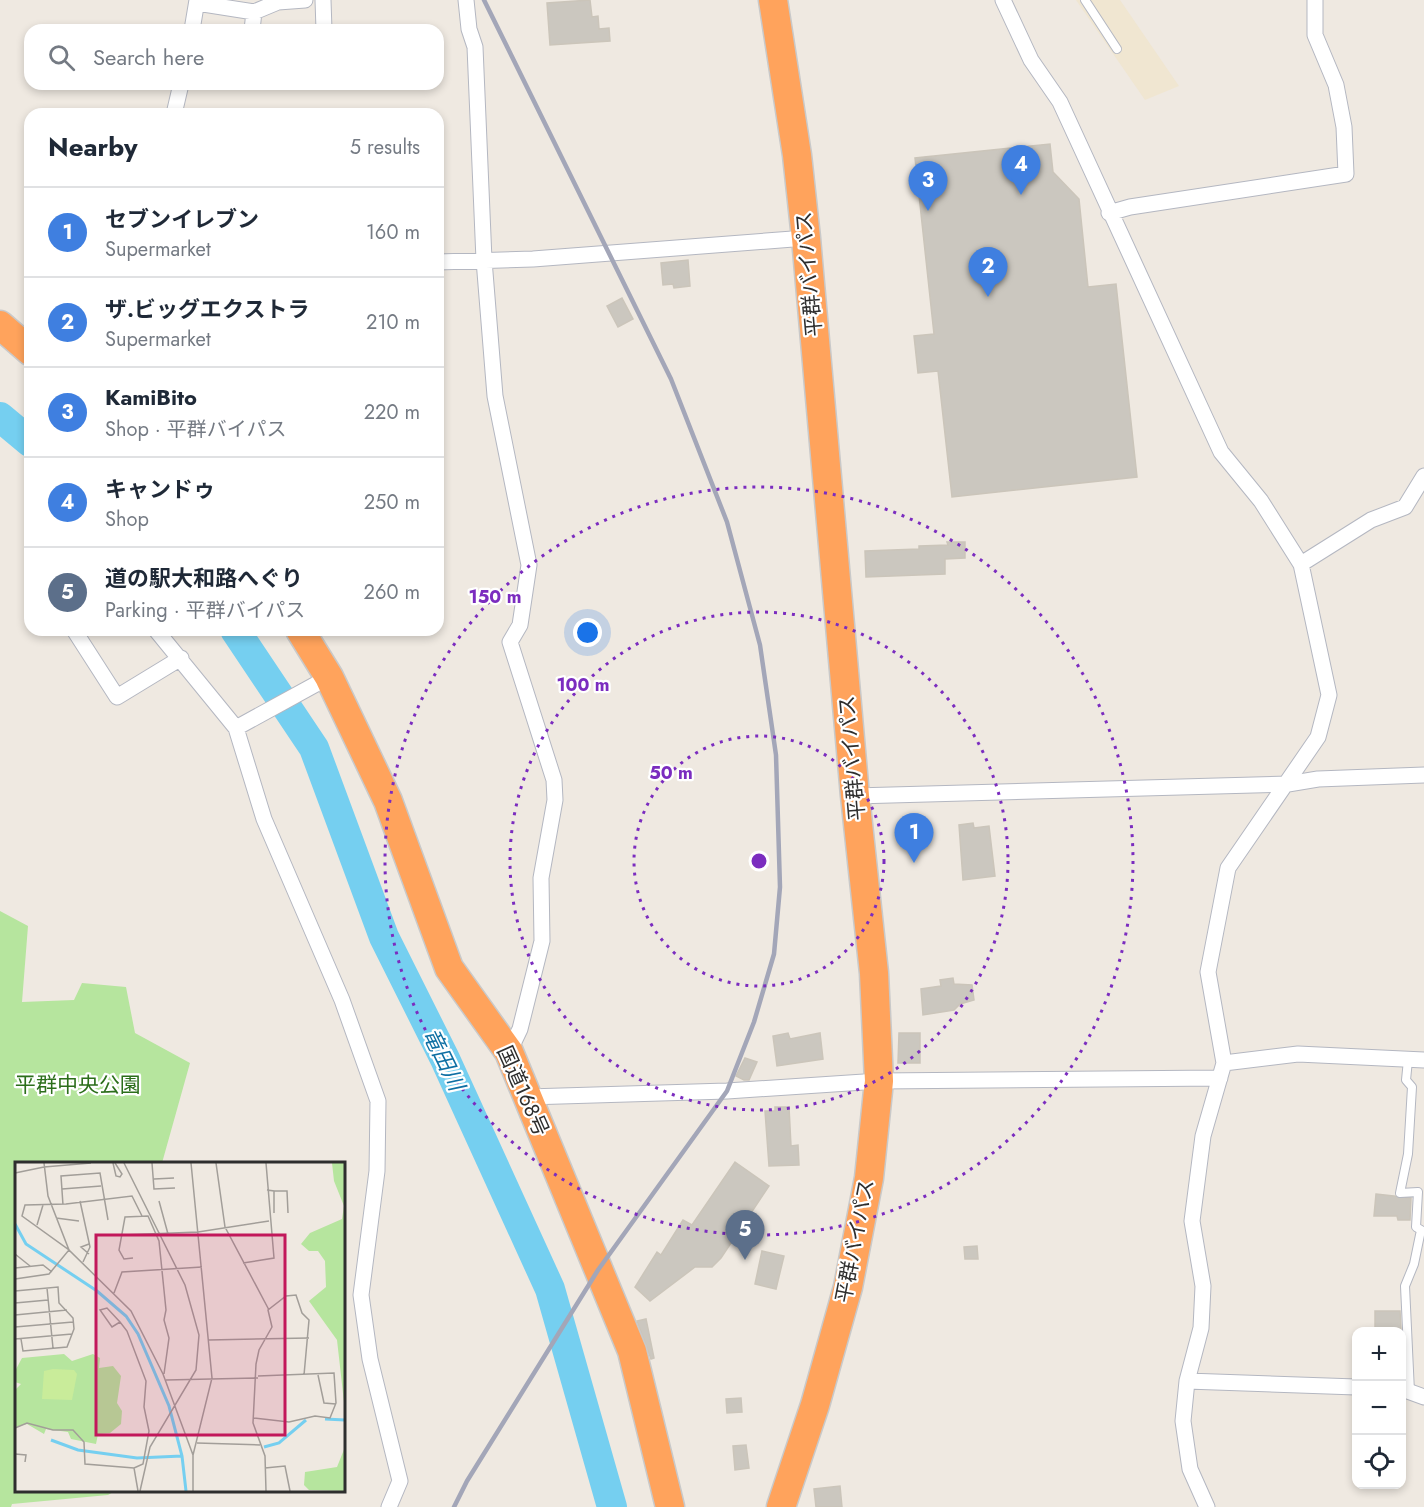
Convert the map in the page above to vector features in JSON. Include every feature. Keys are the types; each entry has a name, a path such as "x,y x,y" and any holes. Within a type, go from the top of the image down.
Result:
{"highway":[{"name":"平群バイパス","path":"773,0 797,155 806,238 855,796 874,973 879,1081 869,1178 848,1287 815,1405 781,1507"},
{"path":"0,325 24,346"},
{"name":"国道168号","path":"304,636 329,677 388,801 449,968 509,1052 528,1097 632,1351 670,1507"}],"street":[{"path":"193,24 197,1 254,12 278,2 305,0"},
{"path":"323,0 324,24"},
{"path":"466,0 469,29 475,47 484,260 495,396 529,565 519,625 510,642 554,780 555,800 540,878 542,941 520,1029 509,1052"},
{"path":"1003,0 1030,60 1060,102 1109,213 1221,452 1261,501 1302,566 1329,695 1318,737 1288,784 1228,868 1208,972 1224,1063 1203,1136 1192,1221 1203,1286 1201,1328 1187,1382 1183,1422 1190,1469 1208,1507"},
{"path":"1109,213 1130,207 1346,174 1344,126 1336,85 1315,35 1315,0"},
{"path":"253,24 254,12"},
{"path":"175,108 180,90"},
{"path":"444,262 806,238"},
{"path":"1302,566 1371,520 1405,507 1424,476"},
{"path":"78,636 117,698 181,658"},
{"path":"161,636 236,728 264,819 342,1000 378,1101 378,1151 361,1295 370,1359 400,1481 389,1507"},
{"path":"236,728 329,677"},
{"path":"855,796 1288,784 1318,779 1424,776"},
{"path":"1224,1063 1298,1054 1424,1060"},
{"path":"528,1097 692,1092 879,1081 1220,1078"},
{"path":"1187,1382 1352,1387"}],"lane":[{"path":"1085,0 1117,49"},
{"path":"1408,1060 1406,1080 1412,1087 1408,1154 1400,1193 1418,1192 1416,1227 1421,1230 1414,1264 1405,1286 1412,1393"}],"shaded area":[{"path":"1076,0 1120,0 1179,86 1145,100"}],"green space":[{"name":"平群中央公園","path":"0,911 28,926 22,1002 74,1000 82,983 126,987 135,1033 190,1063 162,1162 15,1162 15,1492 113,1492 108,1495 0,1507"}],"building":[{"path":"590,0 592,17 598,16 599,29 609,28 610,41 550,45 547,3"},
{"path":"1050,144 1053,172 1079,199 1088,287 1116,284 1137,477 952,497 938,371 918,373 914,336 934,334 915,158"},
{"path":"688,260 690,286 674,288 673,284 663,285 661,263"},
{"path":"622,298 633,319 618,327 607,306"},
{"path":"947,542 965,542 965,558 945,559 945,574 866,577 865,551 919,549 919,546 948,545"},
{"path":"973,823 974,828 989,826 995,876 963,880 959,825"},
{"path":"953,978 954,984 972,985 974,1000 960,1004 954,1010 923,1015 921,989 941,986 940,980"},
{"path":"788,1033 790,1039 820,1033 823,1059 777,1066 773,1036"},
{"path":"899,1033 920,1033 920,1063 898,1063"},
{"path":"745,1058 757,1062 749,1080 736,1076"},
{"path":"775,1107 789,1107 791,1146 798,1145 799,1165 769,1166 765,1111 775,1111"},
{"path":"735,1162 769,1186 721,1258 712,1267 695,1267 650,1301 635,1287 657,1252 661,1255 683,1220 692,1225"},
{"path":"1376,1194 1411,1198 1410,1220 1398,1220 1397,1216 1374,1216"},
{"path":"977,1246 978,1259 965,1259 964,1247"},
{"path":"762,1251 784,1256 776,1289 755,1284"},
{"path":"1375,1311 1400,1311 1401,1327 1375,1327"},
{"path":"646,1319 654,1358 651,1359 637,1321"},
{"path":"741,1398 742,1412 727,1413 726,1399"},
{"path":"746,1445 749,1468 735,1470 733,1446"},
{"path":"840,1486 842,1507 816,1507 814,1489"}],"waterway":[{"name":"竜田川","path":"0,417 24,437"},
{"name":"竜田川","path":"239,636 314,748 384,937 445,1059 550,1289 612,1507"}],"railway":[{"path":"454,1507 467,1481 598,1270 727,1091 754,1022 774,954 780,887 776,755 760,645 727,522 671,379 484,0"}],"place":[{"name":"キャンドゥ","path":"1021,195"},
{"name":"KamiBito","path":"928,211"},
{"name":"ザ.ビッグエクストラ","path":"988,297"},
{"name":"セブンイレブン","path":"914,863"},
{"name":"道の駅大和路へぐり","path":"745,1260"}]}
